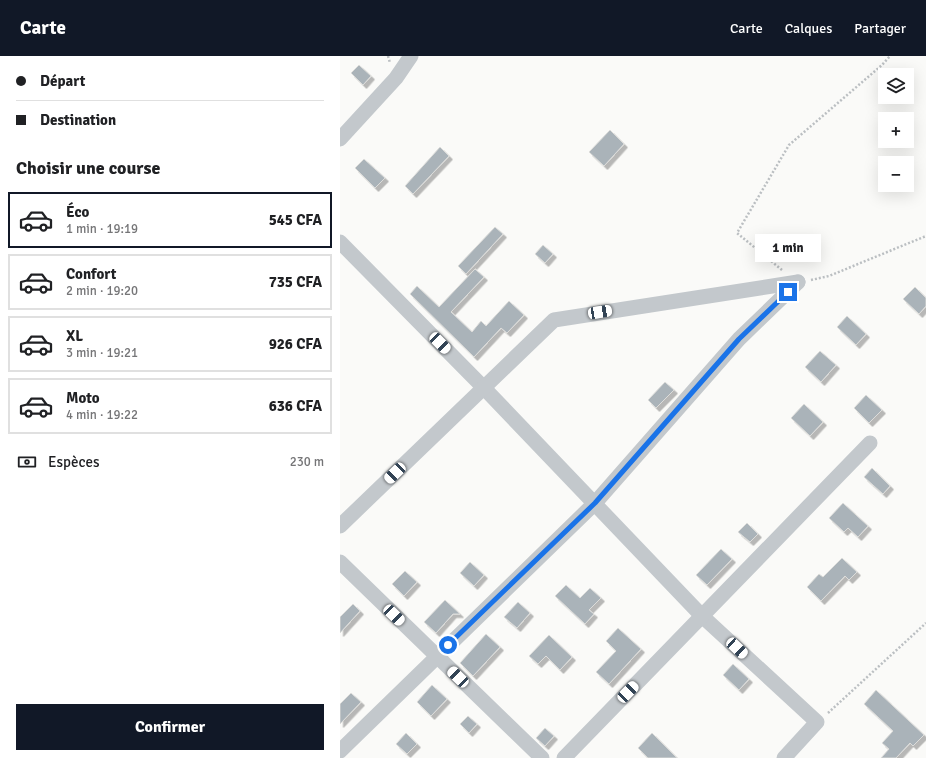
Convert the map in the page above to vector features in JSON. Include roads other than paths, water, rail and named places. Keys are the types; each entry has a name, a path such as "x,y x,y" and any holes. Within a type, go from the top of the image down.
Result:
{"street":[{"path":"340,139 396,78 411,56"},
{"path":"340,242 484,388 702,616 817,722 784,758"},
{"path":"340,526 554,320 798,282 739,339 595,503 340,751"},
{"path":"564,758 870,443"},
{"path":"340,562 542,758"}]}
